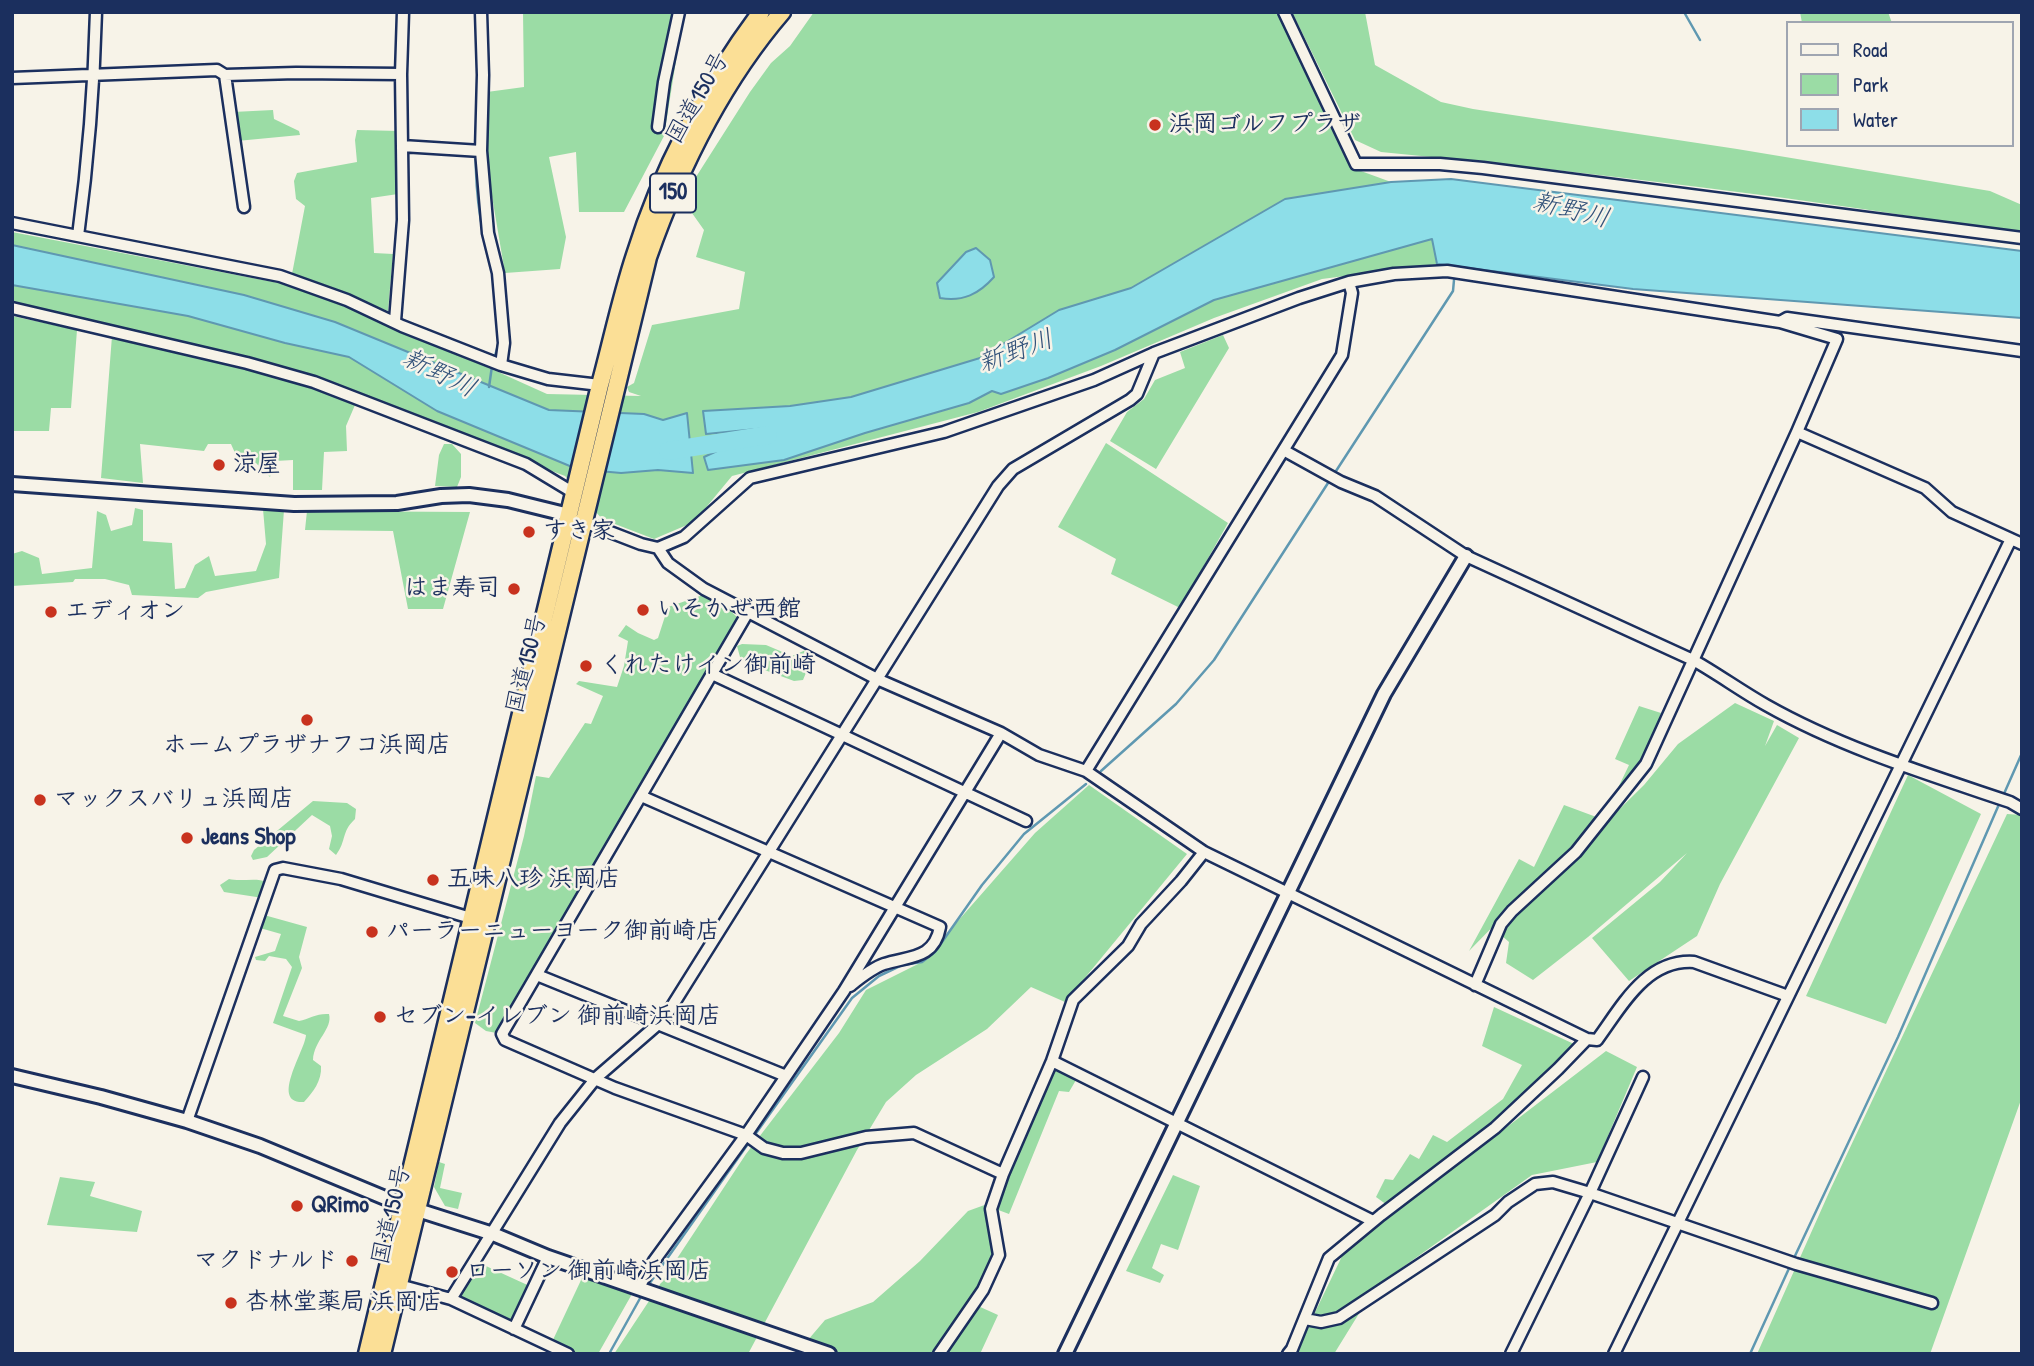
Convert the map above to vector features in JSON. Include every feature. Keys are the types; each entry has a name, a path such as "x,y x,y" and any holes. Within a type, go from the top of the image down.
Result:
{"highway":[{"name":"国道150号","path":"479,920 586,523 581,487 599,388 635,254 670,166 712,85 761,12"},
{"name":"国道150号","path":"367,1354 409,1207 479,920 569,515 615,396 648,257 681,172 733,78 782,12"},
{"name":"国道150号","path":"382,1354 399,1285 409,1207"}],"street":[{"path":"78,236 94,75 96,12"},
{"path":"396,321 402,220 403,12"},
{"path":"481,12 481,151 488,233 498,273 503,343 501,365"},
{"path":"658,127 664,82 679,12"},
{"path":"1283,12 1356,164 1440,164 1483,168 2022,238"},
{"path":"12,78 217,70 225,75 401,74"},
{"path":"225,75 244,207"},
{"path":"401,146 481,151"},
{"path":"12,223 280,276 309,285 501,365 548,379 599,388"},
{"path":"12,484 294,504 397,503 469,495 508,500 569,515 641,544 658,548 684,537 750,478 944,432 1094,380 1154,353 1299,298 1349,282 1394,274 1447,271 1780,322 1837,339 1646,764 1576,852 1501,924 1475,985"},
{"path":"1086,771 1342,355 1352,293 1349,282"},
{"path":"12,308 247,363 314,382 581,487"},
{"path":"1780,322 1787,318 2022,351"},
{"path":"451,1299 560,1122 596,1078 664,1019 998,486 1013,469 1130,400 1137,394 1154,353"},
{"path":"1797,432 1925,488 1952,512 2022,544"},
{"path":"1285,450 1337,480 1376,496 1466,556 1693,660 1765,705 1862,751 2022,808"},
{"path":"1614,1354 2011,539"},
{"path":"658,548 668,563 704,589 877,679 1001,733 1039,755 1086,771 1204,852 1587,1039 1597,1040 1640,982 1660,968 1679,961 1694,962 1788,996"},
{"path":"1065,1354 1384,694 1466,556"},
{"path":"748,612 502,1034 505,1040 615,1088 746,1135 765,1148 783,1153 801,1153 866,1137 914,1133 1003,1174"},
{"path":"712,674 1026,821"},
{"path":"644,1289 654,1261 746,1135 844,991 1001,733"},
{"path":"641,796 940,927 938,937 921,956 882,965 844,991"},
{"path":"939,1354 983,1290 999,1255 990,1209 1052,1061 1073,1000 1128,946 1141,925 1204,852"},
{"path":"187,1121 275,870 341,879 479,920"},
{"path":"537,975 786,1076"},
{"path":"1288,1354 1329,1258 1495,1128 1587,1039"},
{"path":"1052,1061 1373,1222"},
{"path":"12,1076 187,1121 260,1146 409,1207 493,1234 548,1257 829,1354"},
{"path":"1511,1354 1643,1077"},
{"path":"1305,1319 1321,1322 1339,1318 1495,1215 1507,1202 1535,1184 1553,1182 1796,1264 1932,1303"},
{"path":"514,1329 548,1257"},
{"path":"399,1285 451,1299 568,1354"}],"green space":[{"path":"523,12 676,12 678,48 664,136 624,212 579,212 576,152 549,157 566,237 560,269 505,273 486,161 487,92 524,87"},
{"path":"814,12 1277,12 1350,167 1391,182 1285,199 1131,288 1059,310 980,358 851,397 790,406 770,427 784,460 969,403 993,391 1115,350 1214,300 1432,239 1437,264 1322,279 1214,318 1101,366 978,412 732,476 694,522 654,539 602,519 565,476 334,395 355,405 346,426 347,451 324,452 322,490 293,490 293,460 275,461 270,477 256,463 239,462 231,444 208,444 204,451 140,444 143,483 101,478 112,336 12,304 12,232 289,285 405,330 547,394 641,396 629,392 627,387 634,383 652,325 739,309 745,272 696,257 704,230 682,199 750,92 771,63 790,46"},
{"path":"1292,12 1365,12 1375,65 1441,102 1990,191 2022,205 2022,234 1703,187 1381,152 1355,140"},
{"path":"1800,12 1888,12 1891,21 1802,21"},
{"path":"273,110 274,119 299,131 300,135 237,141 233,112"},
{"path":"357,130 399,131 398,194 371,198 374,253 393,254 388,311 292,274 305,206 296,199 294,181 297,173 357,162"},
{"path":"12,316 77,330 71,408 51,408 49,431 12,431"},
{"path":"1223,335 1229,348 1156,469 1110,441 1127,412 1144,399 1155,380 1185,368 1180,352"},
{"path":"1106,443 1228,523 1180,608 1111,574 1116,559 1058,527"},
{"path":"444,444 452,444 461,454 461,477 457,487 435,486 439,455"},
{"path":"135,508 143,510 143,541 172,543 175,589 185,588 195,565 209,556 215,576 256,571 266,544 263,509 284,510 279,578 206,592 198,598 132,595 129,585 105,579 75,579 73,582 12,586 12,554 22,551 39,558 42,574 92,568 97,511 106,515 111,531 132,525"},
{"path":"307,511 470,512 443,609 408,609 393,531 305,530"},
{"path":"703,595 723,604 737,617 502,1034 486,1031 475,1023 524,836 536,776 549,778 585,723 591,724 603,696 576,684 579,681 617,687 628,641 618,636 626,625 654,640 658,638 668,607"},
{"path":"766,645 792,656 808,649 815,651 803,680 794,681 746,663 740,657 737,646"},
{"path":"1735,703 1774,721 1765,746 1777,725 1799,738 1720,884 1697,936 1629,981 1592,938 1660,882 1687,853 1533,980 1506,963 1509,942 1501,935 1512,915 1644,785 1678,744"},
{"path":"1639,706 1661,713 1645,757 1605,815 1629,765 1615,759"},
{"path":"1908,775 1981,814 1886,1024 1806,996"},
{"path":"1089,785 1187,854 1065,1002 1031,987 987,1029 916,1075 886,1102 857,1150 748,1354 614,1354 746,1154 839,1033 866,990 922,962 1035,833"},
{"path":"313,801 347,803 356,809 355,819 336,855 329,849 332,836 330,826 312,815 267,857 253,860 251,856 254,850"},
{"path":"1564,805 1599,818 1469,951 1519,859 1534,867"},
{"path":"2007,814 2022,815 2022,1097 1930,1354 1757,1354 1831,1188"},
{"path":"229,879 266,882 263,898 224,892 220,885"},
{"path":"264,915 307,927 299,957 302,968 283,1016 299,1021 329,1014 328,1025 316,1046 313,1060 321,1066 320,1077 304,1102 294,1100 289,1095 289,1086 306,1035 273,1023 292,967 286,959 269,956 265,961 256,960 255,957 275,951 281,934 260,928"},
{"path":"1494,1007 1574,1044 1574,1049 1476,1136 1387,1205 1376,1197 1385,1179 1393,1180 1410,1154 1419,1159 1433,1135 1447,1142 1503,1099 1522,1065 1482,1046"},
{"path":"1606,1051 1637,1067 1597,1162 1532,1175 1376,1286 1334,1354 1295,1354 1344,1252"},
{"path":"1051,1069 1076,1080 1069,1092 1059,1091 1009,1214 993,1208"},
{"path":"439,1162 445,1164 440,1188 462,1193 458,1209 445,1206 434,1187"},
{"path":"1173,1175 1200,1186 1178,1250 1161,1244 1152,1268 1164,1275 1160,1283 1126,1271"},
{"path":"60,1177 95,1182 90,1196 142,1211 137,1232 47,1225"},
{"path":"990,1203 995,1264 933,1354 796,1354 825,1320 873,1302 920,1261 968,1211"},
{"path":"475,1261 534,1288 511,1327 457,1302"},
{"path":"582,1278 632,1294 598,1354 579,1354 552,1342"},
{"path":"978,1306 998,1315 980,1354 945,1354"}],"water":[{"path":"1451,179 2022,251 2022,318 1633,289 1437,264 1432,239 1214,300 1115,350 1001,394 992,391 969,403 784,460 708,470 704,457 767,428 706,434 703,411 790,406 851,397 980,358 1059,310 1131,288 1285,199 1391,182"},
{"path":"12,245 244,295 335,322 549,410 644,414 663,420 687,413 693,473 658,470 621,473 577,469 437,411 349,357 285,343 188,316 12,285"},
{"path":"976,248 990,260 994,277 982,288 963,298 940,298 937,283 966,252"}],"waterway":[{"path":"476,12 477,37"},
{"path":"1684,12 1700,40"},
{"path":"477,110 476,180 487,249"},
{"path":"1336,471 1453,291 1454,280"},
{"path":"494,359 499,342 496,300"},
{"path":"489,387 492,366"},
{"name":"新野川","path":"668,451 768,435"},
{"path":"1101,771 1176,704 1214,660 1328,483"},
{"path":"2003,796 2022,753"},
{"path":"754,1136 852,998 879,976 902,965 922,962 935,952 982,885 1024,834 1086,784"},
{"path":"1794,1258 1898,1037 2000,802"},
{"path":"647,1287 750,1141"},
{"path":"1750,1354 1791,1264"},
{"path":"609,1354 643,1293"}],"place":[{"name":"浜岡ゴルフプラザ","path":"1155,125"},
{"name":"涼屋","path":"219,465"},
{"name":"すき家","path":"529,532"},
{"name":"はま寿司","path":"514,589"},
{"name":"いそかぜ西館","path":"643,610"},
{"name":"エディオン","path":"51,612"},
{"name":"くれたけイン御前崎","path":"586,666"},
{"name":"ホームプラザナフコ浜岡店","path":"307,720"},
{"name":"マックスバリュ浜岡店","path":"40,800"},
{"name":"Jeans Shop","path":"187,838"},
{"name":"五味八珍 浜岡店","path":"433,880"},
{"name":"パーラーニューヨーク御前崎店","path":"372,932"},
{"name":"セブン-イレブン 御前崎浜岡店","path":"380,1017"},
{"name":"QRimo","path":"297,1206"},
{"name":"マクドナルド","path":"352,1261"},
{"name":"ローソン 御前崎浜岡店","path":"452,1272"},
{"name":"杏林堂薬局 浜岡店","path":"231,1303"}]}
